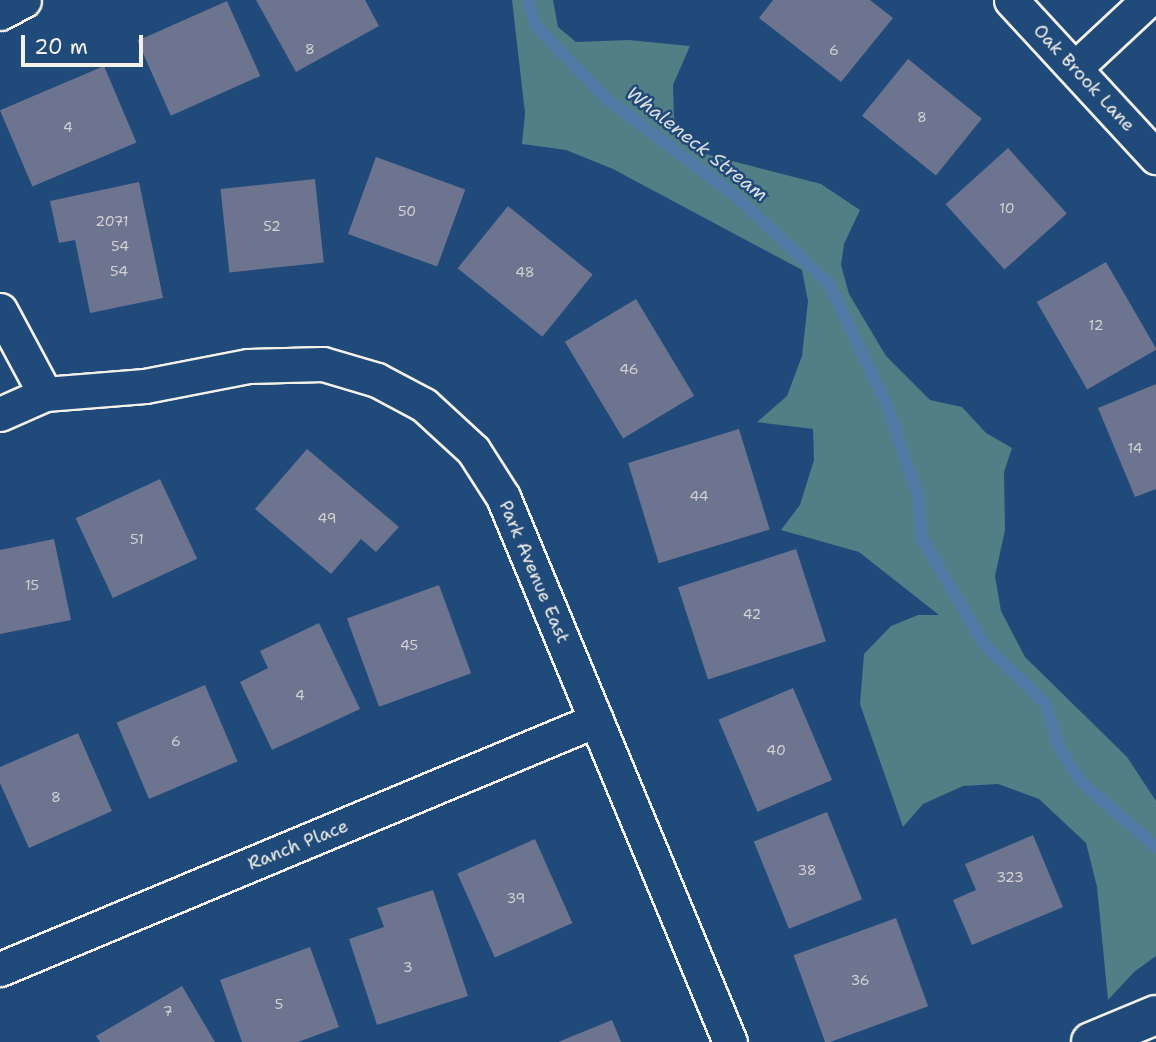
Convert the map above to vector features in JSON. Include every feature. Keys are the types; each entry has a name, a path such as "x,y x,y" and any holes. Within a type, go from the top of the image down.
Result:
{"street":[{"path":"0,13 24,0"},
{"name":"Oak Brook Lane","path":"1010,0 1156,157"},
{"path":"1075,68 1148,0"},
{"path":"0,310 45,394"},
{"name":"Park Avenue East","path":"0,414 45,394 145,386 248,366 323,364 377,380 425,405 472,450 503,496 730,1042"},
{"name":"Ranch Place","path":"0,969 596,720"},
{"path":"1091,1042 1156,1015"}],"green space":[{"path":"512,0 553,0 558,27 576,42 628,40 690,46 673,85 674,117 690,150 821,184 860,210 844,244 841,265 849,294 886,356 930,400 962,407 986,433 1012,448 1004,472 1005,530 995,576 1001,611 1025,657 1127,757 1156,801 1156,956 1134,972 1108,1000 1097,887 1086,843 1039,799 998,784 963,786 923,804 903,827 860,704 864,654 891,626 918,615 939,615 859,552 781,530 800,505 814,460 813,429 757,422 787,396 802,356 808,301 802,270 613,169 566,150 522,144 525,113"}],"building":[{"path":"256,0 365,0 379,26 296,72"},
{"path":"773,0 870,0 893,18 841,82 759,18"},
{"path":"227,1 260,76 171,116 137,41"},
{"path":"908,59 982,119 936,176 862,116"},
{"path":"104,66 136,142 32,187 0,110"},
{"path":"1008,148 1067,213 1004,270 946,204"},
{"path":"376,157 465,189 437,267 348,234"},
{"path":"315,179 324,263 229,272 221,189"},
{"path":"139,182 163,298 90,313 75,240 59,243 50,201"},
{"path":"508,206 593,275 542,337 458,268"},
{"path":"1106,262 1156,350 1087,389 1037,302"},
{"path":"636,299 694,396 623,439 565,342"},
{"path":"1156,384 1156,489 1135,497 1098,408"},
{"path":"739,429 770,529 659,563 628,463"},
{"path":"307,449 399,527 376,552 361,539 331,574 255,509"},
{"path":"160,479 197,559 113,598 76,518"},
{"path":"54,539 71,620 0,634 0,550"},
{"path":"796,549 826,641 708,680 678,587"},
{"path":"439,585 471,673 379,707 347,619"},
{"path":"319,623 360,709 272,750 240,682 268,668 260,651"},
{"path":"205,685 237,761 149,799 117,723"},
{"path":"793,688 832,780 758,812 718,720"},
{"path":"78,733 112,811 29,848 0,783 0,767"},
{"path":"827,812 862,899 789,929 754,842"},
{"path":"1033,835 1063,907 972,945 953,900 976,890 965,864"},
{"path":"535,839 572,923 495,958 457,874"},
{"path":"433,890 468,996 377,1025 349,939 384,927 377,908"},
{"path":"896,918 928,1006 825,1042 794,955"},
{"path":"310,947 339,1027 298,1042 242,1042 220,980"},
{"path":"182,986 215,1042 100,1042 96,1036"},
{"path":"612,1020 621,1042 558,1042"}],"waterway":[{"name":"Whaleneck Stream","path":"528,0 536,26 607,99 737,197 829,284 886,403 918,495 922,538 983,643 1046,704 1059,747 1081,782 1156,847"}]}
